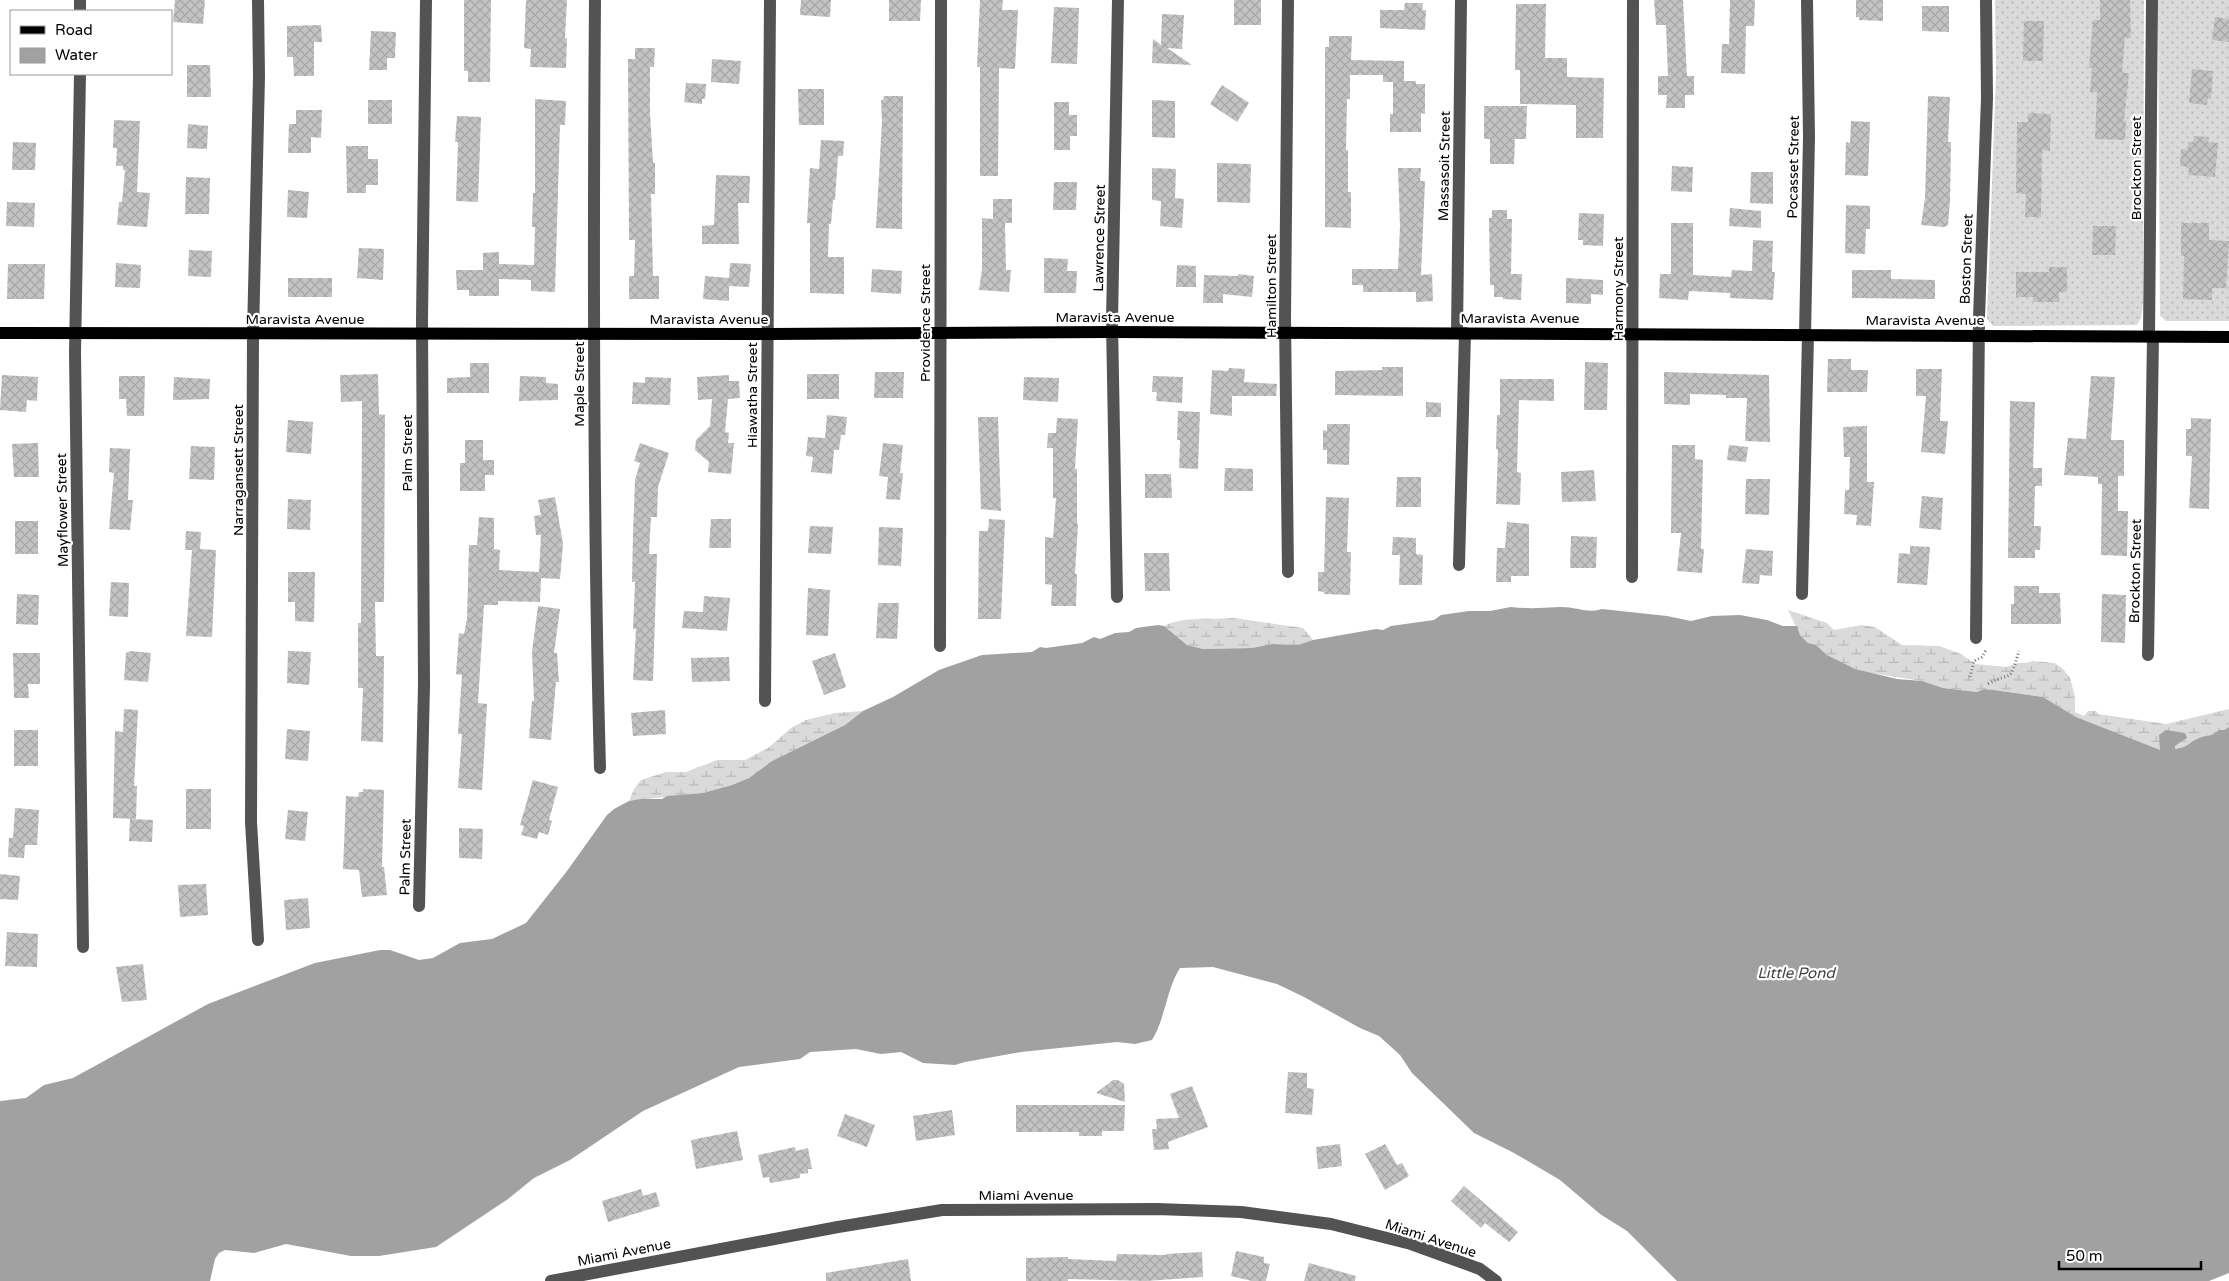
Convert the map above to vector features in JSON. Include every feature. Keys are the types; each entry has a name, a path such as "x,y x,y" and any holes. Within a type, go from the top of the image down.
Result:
{"main road":[{"name":"Maravista Avenue","path":"0,333 767,334 1113,332 2229,337"}],"street":[{"name":"Narragansett Street","path":"258,0 259,76 253,334 251,822 258,940"},
{"name":"Palm Street","path":"419,906 424,684 422,334 426,0"},
{"name":"Maple Street","path":"595,0 593,334 595,579 600,768"},
{"name":"Hiawatha Street","path":"765,701 770,0"},
{"name":"Providence Street","path":"940,646 941,0"},
{"name":"Lawrence Street","path":"1117,597 1113,332 1118,0"},
{"name":"Hamilton Street","path":"1288,0 1286,333 1288,572"},
{"name":"Massasoit Street","path":"1459,565 1461,0"},
{"name":"Harmony Street","path":"1632,577 1633,0"},
{"name":"Pocasset Street","path":"1802,594 1809,138 1807,0"},
{"name":"Boston Street","path":"1976,638 1979,335 1987,98 1986,0"},
{"name":"Brockton Street","path":"2148,655 2152,0"},
{"name":"Mayflower Street","path":"80,75 76,333 83,947"},
{"name":"Miami Avenue","path":"551,1281 838,1227 942,1210 1157,1209 1242,1212 1332,1224 1411,1244 1480,1269 1496,1281"}],"path":[{"path":"1988,684 2008,677 2013,673 2019,651"}],"green space":[{"path":"1995,0 2144,0 2143,304 2141,318 2137,325 1993,326 1987,319 1996,74"},
{"path":"2158,0 2229,0 2229,321 2166,321 2160,316"},
{"path":"1788,610 1827,623 1834,630 1862,625 1875,627 1902,645 1939,646 1961,654 1975,664 2007,667 2033,661 2055,663 2070,678 2075,697 2075,712 2084,716 2088,711 2096,711 2098,714 2166,724 2229,709 2229,727 2175,749 2175,746 2187,738 2161,751 2076,717 2043,697 1984,689 1977,692 1943,688 1922,681 1870,673 1848,667 1827,655 1816,645 1808,643 1800,635"},
{"path":"1234,618 1303,628 1313,640 1298,645 1272,644 1252,648 1203,649 1187,645 1164,626 1180,621"},
{"path":"863,711 845,725 772,761 749,778 732,785 703,793 629,801 634,789 641,780 666,772 686,772 717,760 745,760 768,748 791,728 806,720 835,713"}],"water":[{"name":"Little Pond","path":"1511,607 1565,607 1591,611 1602,609 1667,616 1691,621 1712,616 1740,615 1767,620 1783,626 1797,626 1800,635 1808,643 1816,645 1827,655 1855,669 1897,679 1922,681 1943,688 1977,692 1984,689 2043,697 2076,717 2160,750 2159,735 2166,730 2185,733 2187,738 2175,746 2175,749 2184,747 2197,739 2229,727 2229,1273 2209,1281 1677,1281 1627,1231 1600,1214 1560,1180 1514,1153 1474,1133 1412,1073 1400,1055 1379,1036 1360,1028 1277,984 1213,967 1180,968 1175,976 1157,1031 1152,1040 1135,1044 1117,1042 1021,1052 955,1065 923,1063 901,1052 881,1054 856,1049 810,1052 800,1059 739,1067 643,1111 570,1160 534,1178 508,1199 436,1247 379,1256 351,1256 286,1244 254,1253 225,1250 219,1253 215,1259 210,1281 0,1281 0,1101 26,1098 44,1085 73,1078 208,1004 315,963 380,950 390,950 419,960 433,958 460,943 492,939 526,923 567,871 607,815 629,801 662,799 667,796 703,793 749,778 772,761 845,725 863,711 893,697 939,670 982,655 1032,652 1040,647 1046,648 1082,643 1094,637 1100,639 1115,633 1129,632 1136,628 1158,625 1164,626 1187,645 1203,649 1252,648 1272,644 1298,645 1313,640 1376,629 1383,630 1391,626 1434,620 1441,615 1469,611 1490,611"}],"building":[{"path":"175,0 205,0 203,24 173,22"},
{"path":"464,0 491,0 490,82 468,82 468,71 464,71"},
{"path":"526,0 567,0 566,68 530,67 531,49 524,48"},
{"path":"801,0 831,0 830,17 800,15"},
{"path":"889,0 921,0 920,21 889,21"},
{"path":"980,0 1003,0 1002,10 1018,10 1015,69 999,68 998,176 980,176 980,67 977,67"},
{"path":"1234,0 1261,0 1261,25 1234,25"},
{"path":"1654,0 1683,0 1687,76 1694,76 1694,95 1685,95 1685,108 1666,108 1667,95 1658,95 1658,76 1668,76 1666,25 1656,25"},
{"path":"1730,0 1755,0 1754,26 1746,26 1745,74 1721,73 1722,44 1729,44"},
{"path":"1856,0 1883,0 1883,21 1859,20 1859,17 1856,17"},
{"path":"2100,0 2130,0 2131,38 2125,37 2122,73 2129,73 2124,121 2126,121 2125,140 2095,139 2097,92 2090,92 2092,68 2089,68 2093,20 2100,20"},
{"path":"1405,3 1423,3 1422,10 1426,10 1425,30 1380,28 1380,10 1404,10"},
{"path":"1516,4 1546,4 1545,58 1567,58 1567,77 1604,78 1603,138 1576,138 1576,105 1520,104 1520,70 1515,70"},
{"path":"1922,6 1949,6 1949,32 1922,31"},
{"path":"1054,7 1079,8 1077,64 1051,63"},
{"path":"1162,14 1184,15 1182,49 1167,48 1192,65 1152,63 1153,39 1161,45"},
{"path":"2215,17 2229,19 2229,42 2212,40"},
{"path":"2024,21 2044,21 2043,61 2023,61"},
{"path":"321,25 322,42 314,42 314,76 294,76 293,57 287,57 287,26"},
{"path":"371,31 396,32 395,58 387,58 387,70 369,70"},
{"path":"1329,36 1352,36 1351,60 1404,61 1404,81 1416,81 1416,84 1425,84 1425,114 1421,113 1421,132 1390,132 1390,114 1393,114 1393,82 1383,82 1383,75 1350,75 1350,99 1347,99 1346,150 1348,150 1348,192 1351,192 1351,228 1325,227 1325,47 1329,47"},
{"path":"635,48 655,48 654,67 650,67 650,113 653,163 655,163 655,194 651,194 653,276 659,276 659,299 629,299 629,276 634,276 635,240 629,240 628,59 635,59"},
{"path":"712,59 741,61 739,84 711,82"},
{"path":"187,65 210,65 211,97 187,97"},
{"path":"2192,69 2213,71 2211,99 2208,98 2207,105 2189,103"},
{"path":"686,83 706,84 705,99 702,99 702,104 684,102"},
{"path":"1222,85 1249,103 1237,122 1210,104"},
{"path":"798,89 824,89 824,125 799,125"},
{"path":"884,96 903,96 902,229 876,228 882,121 881,100 883,100"},
{"path":"1928,96 1950,97 1948,142 1951,142 1950,200 1948,225 1944,227 1921,225 1925,198"},
{"path":"535,99 566,101 565,125 560,125 555,292 531,291 531,280 499,279 499,296 469,296 469,290 457,290 456,270 483,270 483,253 499,252 499,264 534,265 535,227 532,227 533,193 535,193"},
{"path":"368,100 392,100 392,124 368,124"},
{"path":"1152,100 1175,101 1175,138 1152,137"},
{"path":"1054,102 1069,102 1069,115 1077,115 1077,136 1070,136 1070,150 1054,150"},
{"path":"1484,106 1527,106 1526,139 1515,139 1514,164 1490,164 1490,139 1484,139"},
{"path":"296,110 322,110 321,138 311,137 311,153 288,153 289,124 296,124"},
{"path":"2028,113 2051,114 2050,151 2042,150 2041,217 2025,217 2026,194 2016,193 2017,122 2028,122"},
{"path":"457,116 481,117 478,202 456,201 458,142 455,142"},
{"path":"114,120 140,121 137,192 150,193 147,227 117,225 119,202 122,202 125,170 123,170 123,166 116,166 117,148 113,148"},
{"path":"1851,121 1870,122 1868,176 1845,175 1846,142 1850,143"},
{"path":"188,124 208,126 207,149 187,148"},
{"path":"2194,136 2209,137 2208,142 2218,143 2215,177 2188,175 2189,167 2180,166 2181,149 2188,150 2188,142 2193,142"},
{"path":"821,140 844,141 843,156 838,156 835,200 833,200 831,224 829,224 828,257 844,257 844,294 810,293 810,223 807,223 810,168 819,169"},
{"path":"13,142 36,143 35,170 12,170"},
{"path":"346,146 368,146 368,159 378,159 378,185 366,185 366,193 347,193"},
{"path":"1217,163 1251,164 1250,203 1217,202"},
{"path":"1672,166 1693,167 1692,192 1671,191"},
{"path":"1152,168 1176,169 1175,198 1184,199 1182,228 1160,226 1161,201 1152,200"},
{"path":"1398,168 1421,168 1420,181 1425,181 1421,275 1432,274 1433,301 1416,302 1416,292 1363,292 1363,285 1352,285 1352,269 1398,269 1400,227"},
{"path":"1751,172 1773,172 1773,204 1750,203"},
{"path":"716,175 750,176 749,203 738,203 739,244 702,244 702,226 714,225"},
{"path":"186,177 210,178 209,214 185,214"},
{"path":"1054,182 1077,182 1076,210 1053,210"},
{"path":"288,190 309,192 307,218 287,217"},
{"path":"993,199 1012,199 1012,223 1005,223 1006,270 1011,270 1009,292 979,290 982,269 982,218 993,219"},
{"path":"7,202 35,203 34,227 6,226"},
{"path":"1846,205 1870,206 1870,229 1866,229 1865,254 1845,253"},
{"path":"1730,208 1761,211 1761,228 1729,226"},
{"path":"1492,210 1507,210 1507,219 1512,219 1511,274 1522,274 1521,300 1494,297 1494,285 1490,285 1489,218 1492,218"},
{"path":"1579,213 1604,214 1603,246 1583,245 1583,240 1578,240"},
{"path":"1671,223 1693,223 1693,275 1731,277 1732,270 1752,271 1753,240 1773,241 1772,272 1775,272 1773,300 1730,298 1730,293 1689,291 1688,300 1659,298 1660,274 1671,274"},
{"path":"2181,223 2209,223 2209,240 2229,241 2226,288 2212,288 2212,300 2183,299 2184,256 2181,256"},
{"path":"2093,226 2116,226 2115,255 2092,255"},
{"path":"359,248 384,249 383,280 357,278"},
{"path":"189,250 212,251 211,277 188,276"},
{"path":"1044,258 1068,259 1067,271 1077,271 1076,293 1044,293"},
{"path":"116,263 141,265 140,288 115,287"},
{"path":"730,263 751,264 749,287 729,286 729,301 703,299 705,276 729,278"},
{"path":"8,264 45,264 44,299 7,299"},
{"path":"1177,265 1196,266 1196,287 1176,287"},
{"path":"2049,267 2067,267 2067,292 2059,292 2059,302 2033,302 2033,297 2016,297 2016,272 2049,272"},
{"path":"872,269 902,271 901,294 871,292"},
{"path":"1852,270 1891,270 1891,279 1935,280 1935,299 1852,298"},
{"path":"1238,274 1254,276 1252,297 1223,294 1223,303 1203,303 1204,275 1238,276"},
{"path":"288,278 332,278 332,297 288,297"},
{"path":"1566,278 1603,280 1603,295 1591,294 1591,304 1566,303"},
{"path":"1828,359 1851,359 1851,370 1868,370 1867,392 1827,392"},
{"path":"1585,362 1608,363 1607,410 1584,410"},
{"path":"470,363 489,363 489,393 447,393 447,378 470,377"},
{"path":"1382,367 1403,367 1403,396 1335,395 1335,371 1382,370"},
{"path":"1229,368 1245,369 1244,382 1277,384 1276,396 1232,396 1232,416 1210,414 1212,370 1228,371"},
{"path":"1916,369 1942,369 1940,421 1948,421 1945,454 1921,452 1926,396 1916,396"},
{"path":"875,372 904,372 903,398 874,398"},
{"path":"1664,372 1769,375 1770,442 1745,441 1747,398 1726,398 1726,395 1690,394 1690,405 1664,404"},
{"path":"378,374 379,414 385,415 384,602 375,602 376,656 384,656 383,742 361,741 363,688 358,688 358,623 361,623 362,401 341,402 340,375"},
{"path":"807,374 839,374 839,399 807,399"},
{"path":"2,375 38,377 37,401 27,400 26,412 0,410"},
{"path":"729,375 729,381 739,381 740,398 728,399 725,432 729,433 728,443 734,443 731,474 708,472 709,462 695,450 696,440 710,426 712,399 698,400 697,377"},
{"path":"119,376 145,376 144,416 127,416 126,399 119,399"},
{"path":"520,376 546,377 546,383 558,384 558,400 519,401"},
{"path":"1153,376 1183,377 1182,403 1156,401 1157,392 1152,392"},
{"path":"2091,376 2115,377 2111,440 2124,440 2124,476 2118,476 2118,511 2128,511 2127,556 2101,555 2102,484 2098,484 2098,477 2064,475 2068,438 2086,439"},
{"path":"174,377 210,379 209,399 173,400"},
{"path":"645,377 671,378 670,405 632,404 633,382 645,383"},
{"path":"1024,377 1059,378 1058,402 1023,400"},
{"path":"1500,379 1554,379 1554,401 1519,400 1517,472 1521,473 1520,505 1496,504 1497,415 1500,415"},
{"path":"2010,401 2035,402 2033,468 2042,468 2042,486 2035,486 2034,526 2041,526 2040,550 2035,550 2035,558 2008,558"},
{"path":"1426,402 1441,403 1441,417 1426,417"},
{"path":"1178,411 1200,412 1198,469 1179,468 1180,440 1177,440"},
{"path":"827,415 847,417 845,435 841,435 839,450 834,450 832,474 811,472 813,457 806,456 808,437 825,438"},
{"path":"978,417 998,417 1001,511 981,509"},
{"path":"1057,418 1078,419 1075,469 1077,469 1078,524 1075,574 1077,574 1076,606 1051,606 1052,585 1045,584 1045,537 1053,538 1056,498 1053,498 1053,448 1047,448 1048,433 1056,433"},
{"path":"2191,418 2211,419 2209,509 2189,508 2192,456 2186,456 2186,429 2191,429"},
{"path":"288,420 313,422 311,454 286,452"},
{"path":"1327,424 1350,424 1349,465 1327,464 1327,450 1323,450 1323,430 1327,431"},
{"path":"1867,426 1867,482 1874,482 1871,526 1856,525 1857,515 1844,514 1845,490 1849,490 1850,457 1844,457 1843,427"},
{"path":"465,440 483,440 483,460 494,460 494,475 485,475 485,491 460,491 460,463 465,463"},
{"path":"38,443 39,477 14,477 12,444"},
{"path":"640,443 669,453 658,487 657,517 651,517 649,554 657,554 653,681 633,680 636,629 633,629 635,582 632,582 633,534 635,480 640,463 634,461"},
{"path":"883,443 903,445 900,473 903,473 900,500 886,499 888,477 879,476"},
{"path":"1672,445 1695,445 1695,459 1703,460 1701,549 1704,549 1702,573 1677,571 1681,533 1671,533"},
{"path":"1729,445 1748,447 1746,462 1727,460"},
{"path":"191,446 215,447 214,480 189,479"},
{"path":"110,448 130,449 128,500 133,500 130,530 109,529 114,473 109,472"},
{"path":"1225,468 1253,469 1253,491 1224,491"},
{"path":"1594,470 1596,501 1562,502 1561,472"},
{"path":"1145,474 1171,474 1172,498 1145,498"},
{"path":"1397,477 1421,477 1421,507 1396,507"},
{"path":"1746,479 1770,479 1769,515 1745,514"},
{"path":"1922,496 1943,498 1941,530 1919,528"},
{"path":"555,497 563,544 560,579 541,578 540,602 498,601 498,605 484,605 478,703 487,704 482,790 458,788 462,734 458,734 462,675 456,674 459,633 464,634 467,619 469,545 477,545 479,517 494,518 494,549 500,550 499,570 539,572 541,535 536,535 534,516 541,515 538,500"},
{"path":"1326,497 1349,498 1347,552 1351,552 1350,595 1324,594 1324,592 1318,591 1318,572 1324,572"},
{"path":"288,499 311,500 310,530 287,529"},
{"path":"711,519 731,519 731,548 709,548"},
{"path":"989,519 1005,520 1001,619 978,619 979,531 988,531"},
{"path":"15,521 38,521 38,554 15,554"},
{"path":"1507,522 1529,524 1529,576 1511,576 1511,582 1496,582 1497,548 1505,548"},
{"path":"810,526 833,527 831,554 808,553"},
{"path":"879,527 903,528 901,566 878,565"},
{"path":"186,531 201,532 200,549 216,550 212,637 186,636 192,550 185,550"},
{"path":"1571,536 1597,537 1596,568 1570,568"},
{"path":"1393,537 1416,538 1416,554 1423,555 1422,585 1399,585 1400,555 1392,555"},
{"path":"1910,546 1930,547 1927,585 1897,583 1899,553 1910,554"},
{"path":"1746,549 1773,551 1772,576 1760,575 1759,584 1742,583"},
{"path":"1144,553 1169,553 1170,591 1145,591"},
{"path":"288,572 315,572 314,622 295,621 295,602 288,602"},
{"path":"111,582 129,583 128,617 109,616"},
{"path":"2014,586 2039,586 2039,593 2060,593 2061,624 2011,624 2011,604 2014,604"},
{"path":"808,588 830,590 828,636 806,635"},
{"path":"17,594 39,595 38,625 16,624"},
{"path":"2102,594 2126,595 2125,643 2101,642"},
{"path":"704,596 730,598 727,631 682,628 684,611 703,612"},
{"path":"878,603 899,603 897,639 876,638"},
{"path":"538,606 560,609 554,653 557,653 559,682 556,682 551,740 529,738 532,701 534,701 532,652"},
{"path":"131,651 151,653 148,682 124,680 126,653"},
{"path":"288,651 311,652 309,685 287,683"},
{"path":"13,653 40,653 40,684 28,684 29,698 14,698"},
{"path":"835,653 846,687 824,695 812,661"},
{"path":"729,657 730,681 692,682 691,658"},
{"path":"124,709 138,710 134,786 137,786 136,819 113,818 115,731 123,732"},
{"path":"665,710 666,734 633,736 631,713"},
{"path":"287,729 310,731 308,761 285,759"},
{"path":"14,730 38,730 38,766 14,766"},
{"path":"533,780 558,787 549,820 552,821 548,835 539,832 537,839 521,835 524,826 520,825"},
{"path":"186,789 211,789 211,829 186,829"},
{"path":"363,789 384,790 382,867 384,867 387,895 362,897 359,870 343,869 346,796 358,797 359,792 363,792"},
{"path":"15,808 39,810 37,845 25,845 24,858 8,857 9,838 13,838"},
{"path":"288,810 308,812 305,841 285,839"},
{"path":"130,819 153,820 152,842 129,841"},
{"path":"459,828 483,829 482,859 459,858"},
{"path":"0,874 20,876 18,900 0,899"},
{"path":"206,884 208,915 180,917 178,885"},
{"path":"308,898 310,928 286,930 284,900"},
{"path":"7,932 38,934 37,967 5,966"},
{"path":"143,964 147,1000 122,1002 116,967"},
{"path":"1288,1072 1307,1073 1307,1088 1314,1089 1312,1115 1285,1113"},
{"path":"1113,1080 1118,1080 1124,1084 1125,1102 1096,1093"},
{"path":"1192,1086 1208,1127 1168,1142 1169,1149 1154,1150 1152,1129 1157,1129 1156,1119 1179,1118 1170,1094"},
{"path":"1016,1105 1125,1105 1124,1131 1102,1131 1102,1136 1079,1136 1079,1132 1016,1132"},
{"path":"952,1110 955,1135 916,1141 913,1116"},
{"path":"845,1114 875,1125 867,1147 837,1136"},
{"path":"737,1131 743,1160 696,1169 691,1140"},
{"path":"1340,1144 1342,1166 1318,1169 1316,1147"},
{"path":"1385,1144 1397,1165 1402,1163 1409,1176 1385,1190 1365,1154"},
{"path":"795,1147 796,1151 808,1148 812,1169 808,1169 808,1173 800,1174 800,1178 770,1183 769,1177 763,1178 758,1155"},
{"path":"1464,1186 1518,1232 1509,1242 1485,1223 1481,1228 1451,1201"},
{"path":"641,1189 643,1196 656,1192 660,1206 608,1222 602,1201"},
{"path":"1236,1251 1264,1257 1264,1263 1270,1264 1266,1281 1252,1281 1231,1276"},
{"path":"1202,1252 1203,1277 1146,1281 1068,1279 1068,1281 1026,1281 1026,1258 1068,1257 1068,1259 1116,1261 1117,1254 1166,1255"},
{"path":"908,1259 911,1281 826,1281 826,1273"},
{"path":"1309,1263 1356,1276 1355,1281 1304,1281"}]}
